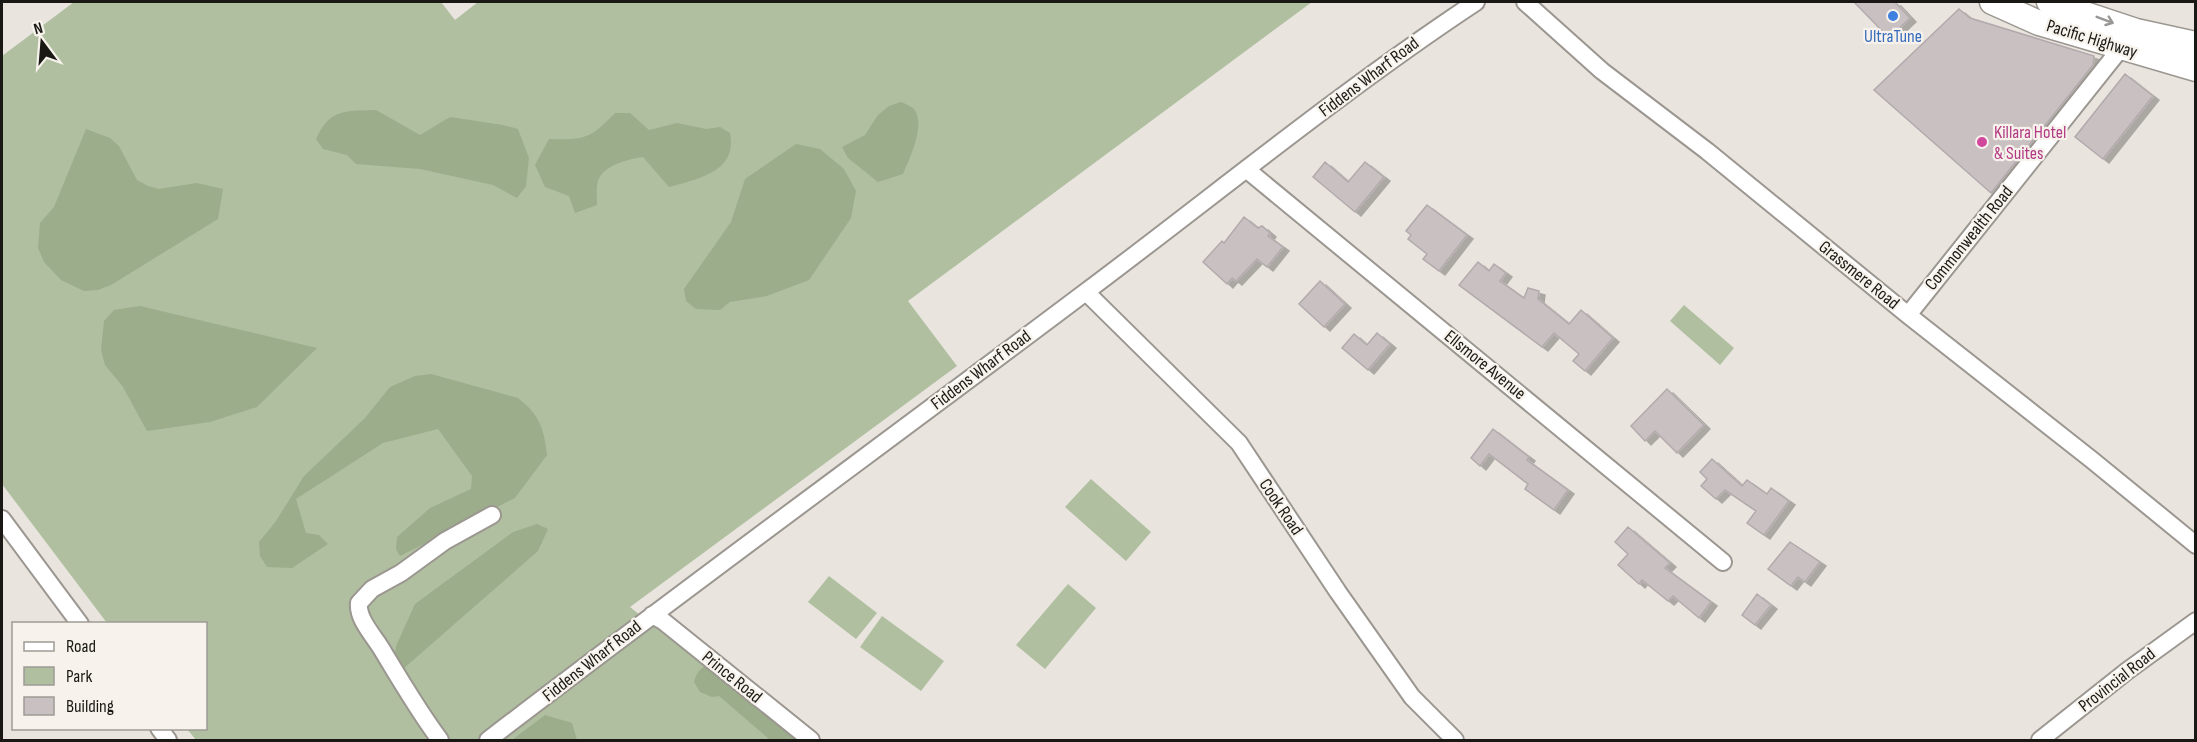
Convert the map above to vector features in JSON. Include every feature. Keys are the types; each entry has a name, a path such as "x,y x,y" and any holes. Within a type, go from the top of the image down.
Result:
{"highway":[{"name":"Pacific Highway","path":"1992,2 2039,23 2196,69"},
{"name":"Pacific Highway","path":"2049,2 2136,31 2196,44"}],"street":[{"name":"Fiddens Wharf Road","path":"488,741 652,615 1086,292 1246,169 1423,37 1476,2"},
{"name":"Grassmere Road","path":"1525,2 1602,71 1707,151 2196,545"},
{"name":"Commonwealth Road","path":"1908,315 2121,48"},
{"name":"Ellsmore Avenue","path":"1246,169 1724,562"},
{"name":"Cook Road","path":"1086,292 1239,443 1338,592 1412,697 1455,741"},
{"path":"440,741 415,706 361,617 359,603 372,589 401,573 445,541 492,514"},
{"path":"2,519 79,622"},
{"name":"Prince Road","path":"652,615 663,621 811,741"},
{"name":"Provincial Road","path":"2040,741 2196,621"}],"green space":[{"path":"74,2 441,2 455,20 478,2 1312,2 908,301 957,366 630,607 797,740 196,740 188,730 207,730 207,622 106,622 2,484 2,56"},
{"path":"901,102 913,108 917,115 916,141 903,174 878,182 848,158 842,147 865,135 878,115 889,106"},
{"path":"376,110 420,135 450,117 518,129 529,158 526,186 517,198 493,185 420,169 356,164 347,155 323,149 316,139 321,129 333,116 348,111"},
{"path":"615,113 630,113 649,130 677,123 706,129 720,127 730,133 731,146 728,157 713,172 669,187 643,157 617,164 605,171 598,181 597,205 575,213 569,196 545,187 535,165 549,139 586,136 593,133"},
{"path":"86,129 110,138 119,146 137,180 148,186 159,189 197,183 223,189 218,219 111,285 98,290 84,291 61,280 44,262 38,248 40,223 54,207"},
{"path":"796,144 820,149 844,169 856,191 851,218 809,280 767,296 730,302 720,310 696,309 686,301 684,289 731,222 745,179"},
{"path":"1684,305 1734,348 1720,365 1670,321"},
{"path":"140,306 317,348 257,407 210,422 147,431 123,387 105,365 101,350 104,321 114,310"},
{"path":"431,374 518,398 536,417 540,423 547,455 515,498 400,556 396,549 397,537 430,508 471,489 472,476 438,429 383,443 296,499 306,533 319,535 328,544 292,568 267,567 260,556 259,542 276,521 304,476 365,418 390,387 415,376"},
{"path":"1091,479 1151,532 1126,561 1065,507"},
{"path":"537,524 548,529 538,551 403,669 394,659 396,646 415,604 513,532"},
{"path":"829,576 877,613 856,639 808,602"},
{"path":"1068,584 1096,608 1045,669 1016,645"},
{"path":"882,616 944,661 921,691 860,647"},
{"path":"709,664 805,740 770,740 719,696 712,697 700,692 694,682 701,669"},
{"path":"545,715 572,723 577,740 512,740"}],"building":[{"path":"1854,2 1895,2 1910,18 1889,38"},
{"name":"Killara Hotel & Suites","path":"1959,9 1970,18 2094,56 2093,65 1991,193 1874,90"},
{"path":"2125,74 2153,96 2103,159 2075,137"},
{"path":"1325,162 1348,182 1365,162 1384,177 1355,212 1313,177"},
{"path":"1427,205 1467,235 1439,271 1423,259 1427,254 1408,239 1411,235 1406,231"},
{"path":"1244,217 1258,228 1262,226 1270,233 1268,236 1283,247 1267,267 1257,259 1236,281 1232,278 1227,284 1203,262 1222,241 1224,243"},
{"path":"1478,262 1489,271 1494,264 1506,273 1500,281 1524,298 1528,288 1539,291 1538,299 1569,324 1581,310 1613,338 1585,371 1573,361 1579,354 1554,333 1542,347 1459,285"},
{"path":"1320,281 1345,304 1324,327 1299,304"},
{"path":"1377,333 1390,344 1368,370 1342,348 1354,334 1367,345"},
{"path":"1667,389 1704,425 1677,453 1655,431 1645,441 1631,426"},
{"path":"1493,429 1529,457 1527,460 1568,490 1554,510 1525,489 1528,484 1489,454 1480,466 1471,458"},
{"path":"1712,459 1742,486 1747,480 1767,494 1771,488 1789,501 1764,535 1747,523 1756,511 1725,490 1716,499 1701,486 1707,479 1700,472"},
{"path":"1628,527 1670,563 1665,568 1711,602 1699,618 1673,596 1668,601 1642,580 1639,584 1618,565 1628,554 1615,542"},
{"path":"1790,542 1820,562 1805,582 1798,577 1791,586 1768,569"},
{"path":"1757,594 1771,605 1755,625 1742,615"}],"place":[{"name":"UltraTune","path":"1893,16"},
{"name":"Killara Hotel & Suites","path":"1982,142"}]}
